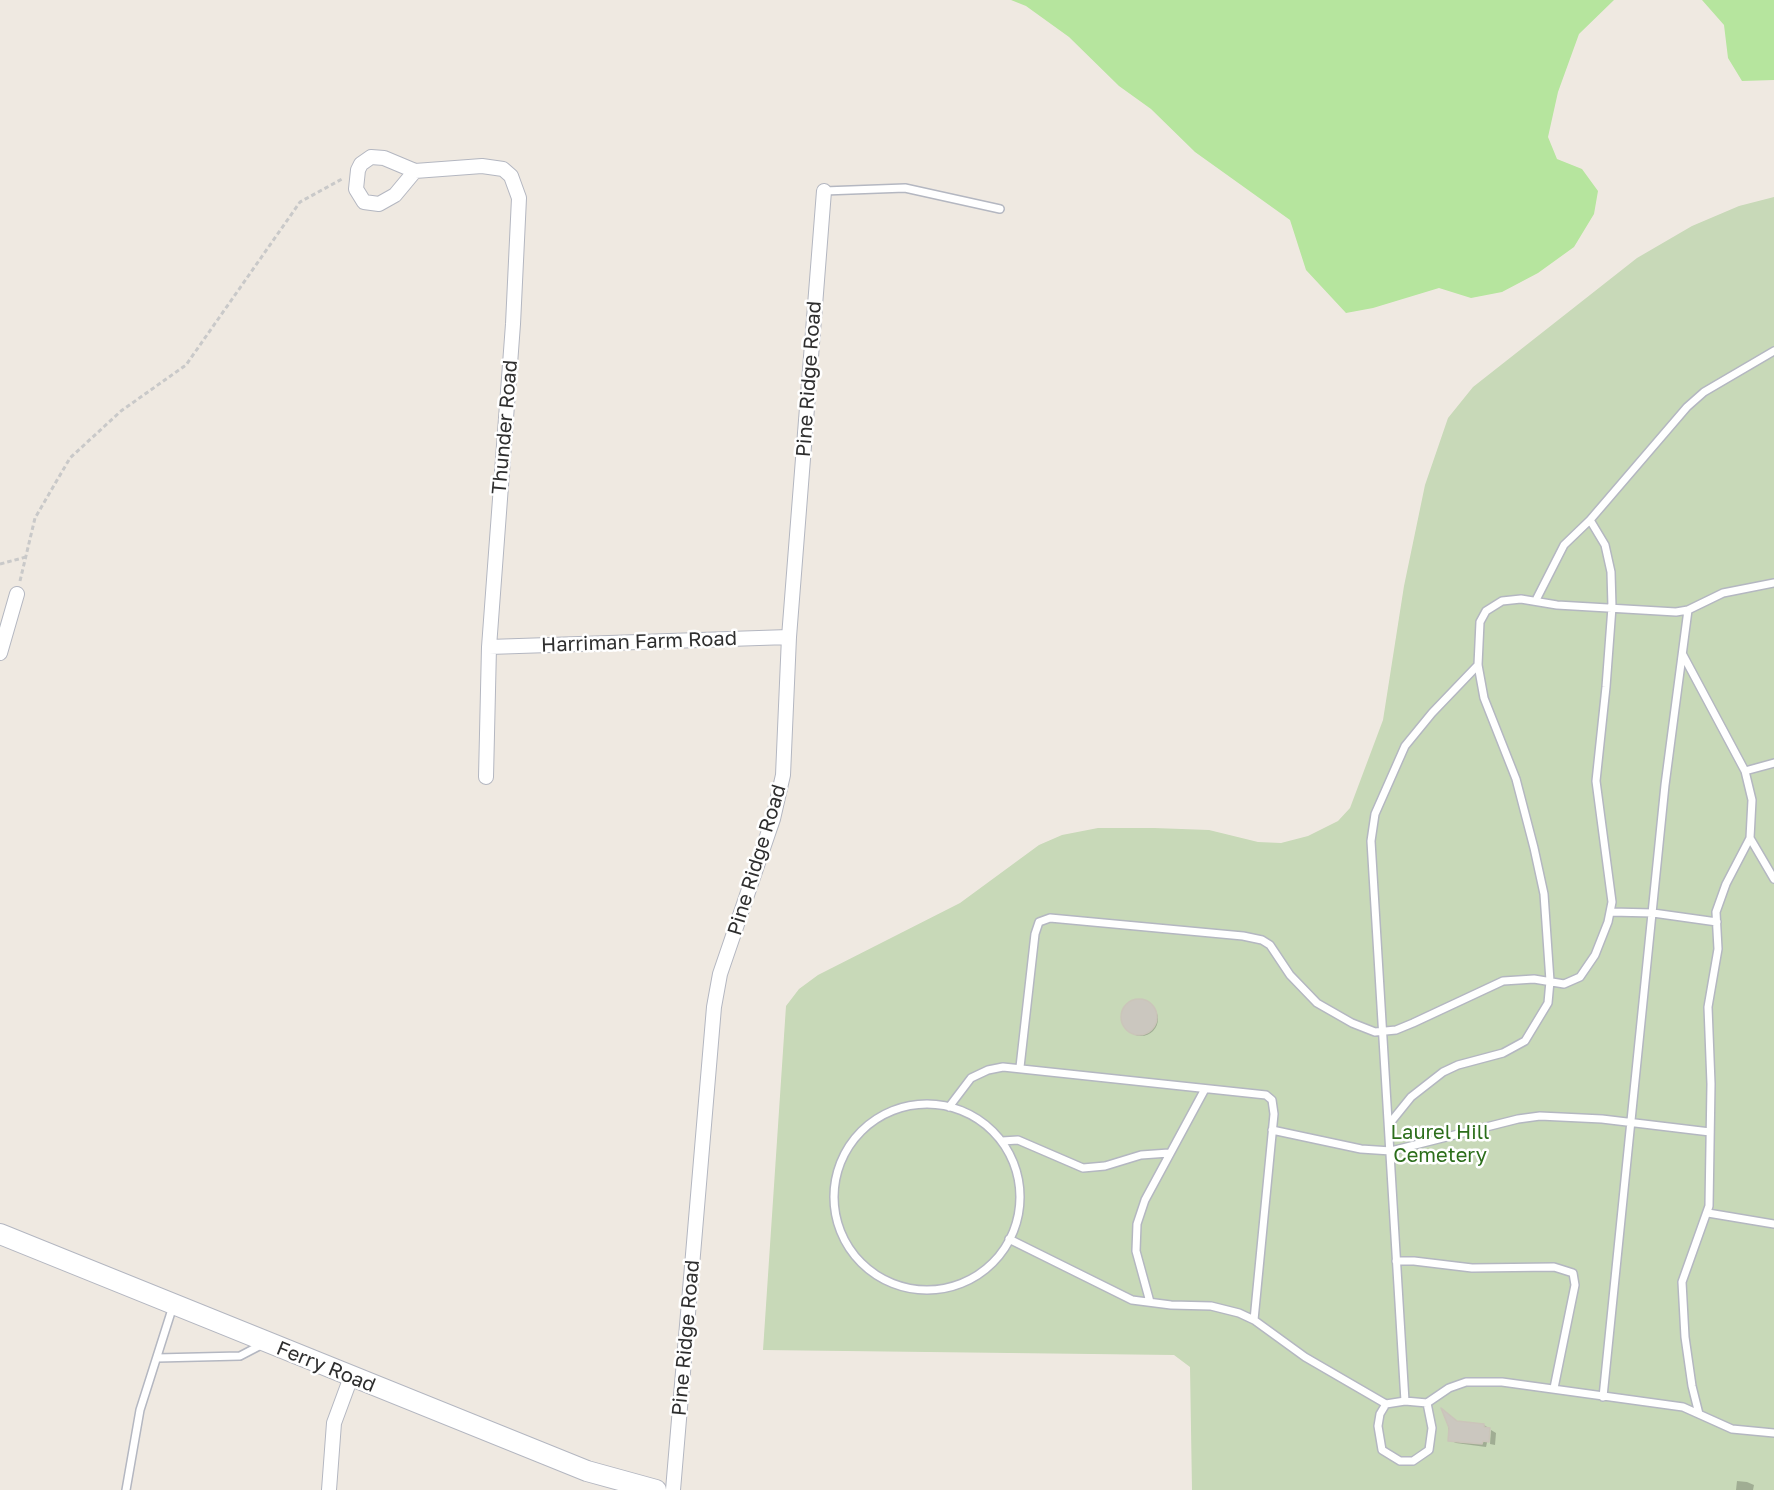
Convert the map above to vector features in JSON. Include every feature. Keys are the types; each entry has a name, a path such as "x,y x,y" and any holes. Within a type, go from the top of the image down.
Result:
{"main road":[{"name":"Ferry Road","path":"0,1234 173,1306 587,1470 656,1490"}],"street":[{"name":"Thunder Road","path":"358,170 366,160 378,157 415,171 495,167 511,176 519,198 513,324 489,647 486,777"},
{"path":"358,170 356,189 364,202 371,204 386,202 415,171"},
{"name":"Pine Ridge Road","path":"673,1490 714,1007 720,974 773,819 783,776 789,637 824,191"},
{"path":"0,652 17,594"},
{"name":"Harriman Farm Road","path":"489,647 789,637"},
{"path":"329,1490 334,1423 351,1377"}],"lane":[{"path":"824,191 905,188 1000,209"},
{"path":"1536,600 1564,545 1590,520 1687,407 1704,392 1774,351"},
{"path":"1020,1067 1035,934 1040,922 1050,918 1232,934 1262,940 1270,945 1290,975 1317,1003 1352,1023 1384,1033 1424,1019 1497,983 1516,979 1564,984 1580,976 1595,955 1611,912 1611,890 1596,781 1612,607 1608,555 1590,520"},
{"path":"1390,1123 1411,1097 1432,1079 1458,1065 1503,1053 1525,1041 1548,1003 1550,981 1544,894 1516,779 1484,698 1478,665 1480,622 1486,611 1502,601 1536,600 1557,604 1647,611 1688,610 1723,592 1774,582"},
{"path":"1603,1397 1671,728 1688,610"},
{"path":"1683,655 1696,684 1744,771 1752,800 1750,838 1726,884 1716,912 1718,949 1708,1006 1710,1132 1708,1214 1690,1252 1682,1282 1681,1296 1692,1386 1699,1414"},
{"path":"1405,1401 1390,1123 1371,849 1375,814 1405,746 1432,713 1478,665"},
{"path":"1744,771 1774,763"},
{"path":"1750,838 1774,879"},
{"path":"1611,912 1653,914 1717,922"},
{"path":"949,1107 965,1085 980,1073 1003,1067 1266,1095 1274,1106 1254,1320"},
{"path":"1150,1302 1136,1251 1135,1235 1145,1200 1204,1089"},
{"path":"928,1104 949,1107 983,1122 1002,1142 1011,1157 1020,1185 1018,1215 1009,1239 999,1255 977,1275 950,1287 920,1289 905,1287 878,1275 856,1255 841,1230 835,1200 835,1186 844,1157 861,1133 884,1115 898,1109 928,1104"},
{"path":"1272,1130 1361,1149 1391,1151 1518,1119 1566,1117 1710,1132"},
{"path":"1002,1142 1018,1140 1083,1168 1105,1166 1142,1155 1169,1153"},
{"path":"1708,1214 1774,1224"},
{"path":"1009,1239 1120,1295 1150,1302 1217,1307 1254,1320 1305,1357 1386,1404 1405,1401 1427,1403 1449,1388 1466,1382 1503,1382 1683,1407 1732,1429 1774,1433"},
{"path":"1396,1261 1472,1268 1554,1267 1573,1273 1575,1286 1554,1388"},
{"path":"126,1490 140,1410 173,1306"},
{"path":"157,1358 240,1356 265,1342"},
{"path":"1386,1404 1380,1414 1378,1426 1382,1450 1400,1461 1413,1461 1429,1450 1432,1428 1427,1403"}],"path":[{"path":"17,594 35,518 70,458 121,411 186,365 300,202 358,170"},
{"path":"0,564 26,557"}],"green space":[{"path":"1011,0 1614,0 1579,34 1558,92 1548,137 1557,159 1582,169 1598,191 1594,214 1574,247 1538,273 1502,292 1471,298 1439,288 1373,308 1346,313 1306,270 1290,220 1195,152 1151,109 1119,86 1069,37 1026,6"},
{"path":"1702,0 1774,0 1774,80 1742,81 1728,58 1724,25"},
{"name":"Laurel Hill Cemetery","path":"1774,197 1774,1490 1192,1490 1190,1367 1174,1355 763,1350 786,1006 799,989 818,975 960,903 1039,845 1062,835 1098,828 1209,830 1258,842 1281,843 1308,836 1338,821 1350,808 1383,720 1404,586 1425,485 1448,418 1473,387 1637,258 1692,226 1739,206"}],"building":[{"path":"1139,999 1152,1004 1157,1017 1152,1030 1139,1035 1126,1030 1121,1017 1126,1004"},
{"path":"1441,1408 1457,1421 1484,1424 1484,1427 1490,1428 1489,1442 1483,1441 1482,1444 1448,1441 1449,1428"}]}
